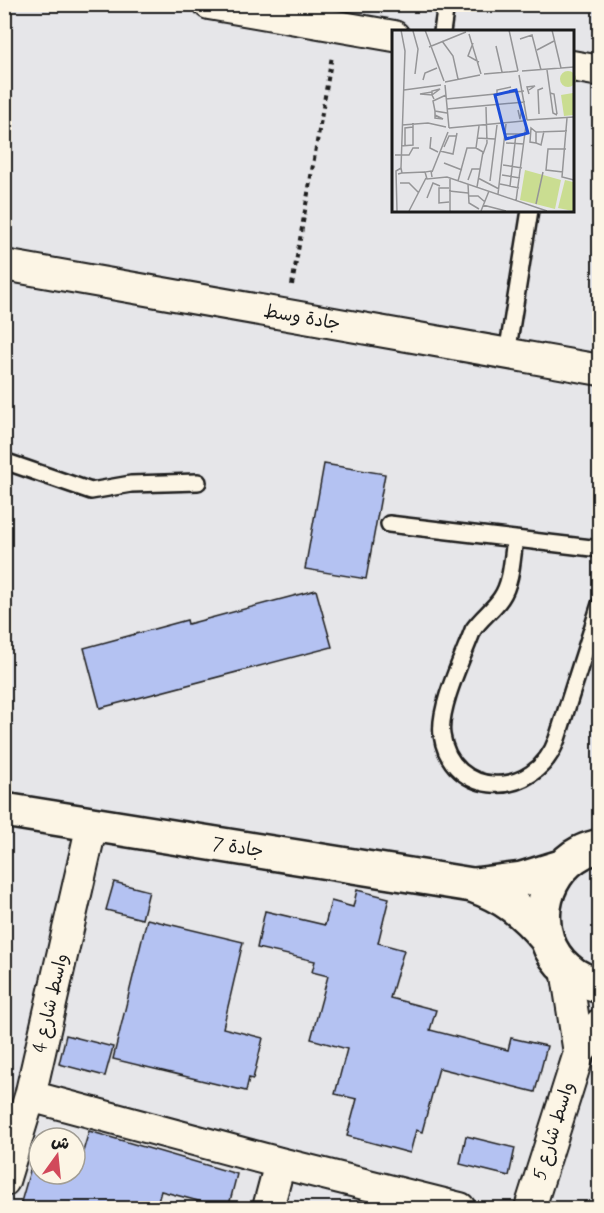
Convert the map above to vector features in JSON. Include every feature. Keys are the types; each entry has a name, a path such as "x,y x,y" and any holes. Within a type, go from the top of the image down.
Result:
{"main road":[{"name":"جادة 7","path":"4,810 472,885 494,893 514,905 531,920 566,969"},
{"name":"جادة 7","path":"472,885 522,879 586,849"},
{"path":"546,938 543,913 548,888 586,849"},
{"path":"566,969 584,981 600,986"}],"street":[{"path":"209,4 262,9 392,36"},
{"path":"574,66 600,71"},
{"name":"جادة وسط","path":"4,265 600,370"},
{"name":"واسط شارع 4","path":"4,1181 30,1096 92,824"},
{"name":"واسط شارع 5","path":"566,969 579,1053"},
{"name":"واسط شارع 5","path":"530,1209 579,1053 600,1024"},
{"path":"30,1096 460,1209"},
{"path":"268,1209 280,1163"}],"lane":[{"path":"442,30 446,4"},
{"path":"507,354 530,212"},
{"path":"4,461 91,491 131,484 198,482"},
{"path":"389,524 600,549"},
{"path":"515,539 508,583 503,596 473,630 441,722 446,749 453,762 464,773 484,782 507,784 535,773 545,763 557,739 600,604"}],"path":[{"path":"287,315 337,26"}],"building":[{"path":"324,464 385,474 366,579 305,569"},
{"path":"316,590 332,647 100,708 84,648 187,620 188,624"},
{"path":"114,882 149,891 142,919 106,910"},
{"path":"357,890 389,898 378,943 404,950 390,998 436,1010 430,1030 508,1050 511,1038 547,1046 535,1092 439,1068 422,1132 416,1130 410,1153 347,1136 357,1099 335,1094 347,1049 311,1039 328,976 312,972 315,961 257,948 265,911 325,925 331,901 353,907"},
{"path":"147,919 243,942 223,1028 263,1038 253,1079 249,1078 246,1091 113,1059"},
{"path":"66,1035 113,1047 105,1076 59,1064"},
{"path":"89,1131 237,1174 228,1209 161,1191 156,1209 19,1209 27,1181 27,1186 87,1186"},
{"path":"466,1136 515,1148 509,1176 460,1164"}]}
